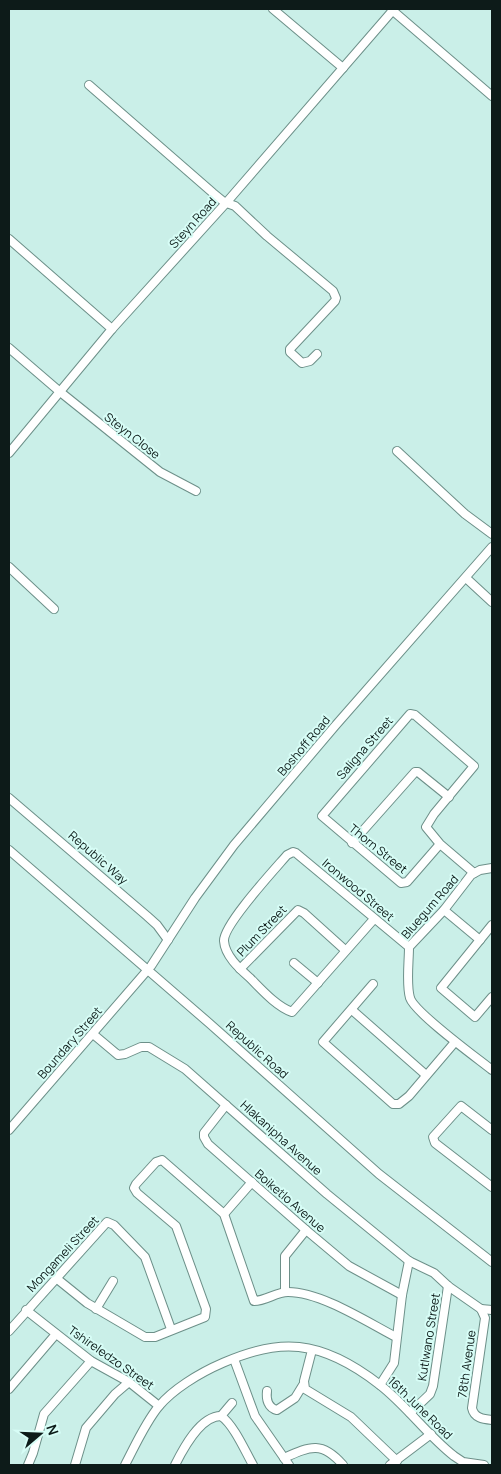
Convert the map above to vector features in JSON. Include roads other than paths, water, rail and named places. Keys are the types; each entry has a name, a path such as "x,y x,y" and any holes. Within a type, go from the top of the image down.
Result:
{"street":[{"path":"273,9 343,68"},
{"path":"393,9 492,96"},
{"name":"Steyn Road","path":"9,453 112,329 226,203 393,9"},
{"path":"89,85 226,203 235,206 267,236 333,291 336,298 335,301 290,348 290,352 302,363 310,361 317,354"},
{"path":"9,239 112,329"},
{"name":"Steyn Close","path":"9,348 160,472 196,491"},
{"path":"397,451 465,514 492,534"},
{"name":"Boshoff Road","path":"148,970 216,868 238,840 492,547"},
{"path":"9,567 54,609"},
{"path":"466,578 492,602"},
{"name":"Saligna Street","path":"322,815 410,714 415,715 474,766 449,797"},
{"path":"352,843 415,772 418,772 449,797 426,826 428,831 440,844 474,873 492,868"},
{"name":"Republic Way","path":"9,798 147,916 168,940"},
{"name":"Thorn Street","path":"322,815 352,843 402,884 408,880 440,844"},
{"name":"Republic Road","path":"9,850 215,1028 379,1174 492,1262"},
{"name":"Ironwood Street","path":"240,969 226,950 224,942 226,931 287,855 292,852 296,853 409,947"},
{"name":"Bluegum Road","path":"474,873 444,910 409,947 409,992 412,1002 419,1010 455,1042 491,1068"},
{"name":"Plum Street","path":"240,969 299,910 304,912 345,950"},
{"path":"444,910 480,940"},
{"path":"240,969 280,1004 293,1012 345,950 374,919"},
{"path":"492,925 441,986 441,989 475,1017 492,997"},
{"path":"294,963 318,983"},
{"name":"Boundary Street","path":"9,1130 148,970"},
{"path":"373,984 324,1042 393,1104 398,1104 408,1096 455,1042"},
{"path":"352,1010 426,1075"},
{"name":"Hlakanipha Avenue","path":"93,1034 118,1055 128,1054 144,1047 149,1047 190,1072 319,1188 409,1261 434,1273 448,1286"},
{"name":"Boiketlo Avenue","path":"226,1105 205,1131 204,1137 208,1144 352,1268 402,1294"},
{"path":"492,1130 460,1106 434,1135 433,1139 492,1187"},
{"path":"56,1278 79,1298 145,1337 154,1337 205,1317 206,1309 179,1232 175,1225 137,1193 134,1186 156,1162 162,1160 224,1214 253,1300 258,1301 285,1292 304,1294 328,1302 396,1337"},
{"path":"224,1214 252,1182"},
{"name":"Mongameli Street","path":"9,1331 104,1223 107,1222 111,1222 145,1257 171,1329"},
{"path":"285,1292 285,1256 306,1230"},
{"path":"380,1385 393,1365 402,1294 409,1261"},
{"path":"96,1309 113,1282"},
{"path":"448,1286 481,1309 492,1310"},
{"name":"Kutlwano Street","path":"410,1413 430,1394 433,1386 448,1286"},
{"name":"78th Avenue","path":"481,1309 485,1318 472,1408 474,1414 492,1420"},
{"name":"Tshireledzo Street","path":"26,1310 91,1361 129,1382 159,1406"},
{"path":"9,1390 56,1334"},
{"name":"16th June Road","path":"125,1465 159,1406 196,1376 212,1367 234,1359 282,1347 298,1347 334,1357 380,1385 462,1464 484,1465"},
{"path":"267,1392 266,1399 268,1403 273,1409 277,1410 295,1398 303,1385 312,1350"},
{"path":"234,1359 255,1416 289,1465"},
{"path":"28,1465 34,1454 44,1414 91,1361"},
{"path":"75,1465 88,1424 129,1382"},
{"path":"303,1385 307,1390 351,1417 394,1463 431,1434"},
{"path":"175,1465 191,1437 210,1419 221,1416 232,1403"},
{"path":"221,1416 241,1443 249,1464"},
{"path":"284,1458 304,1450 322,1449 331,1452 343,1465"}]}
